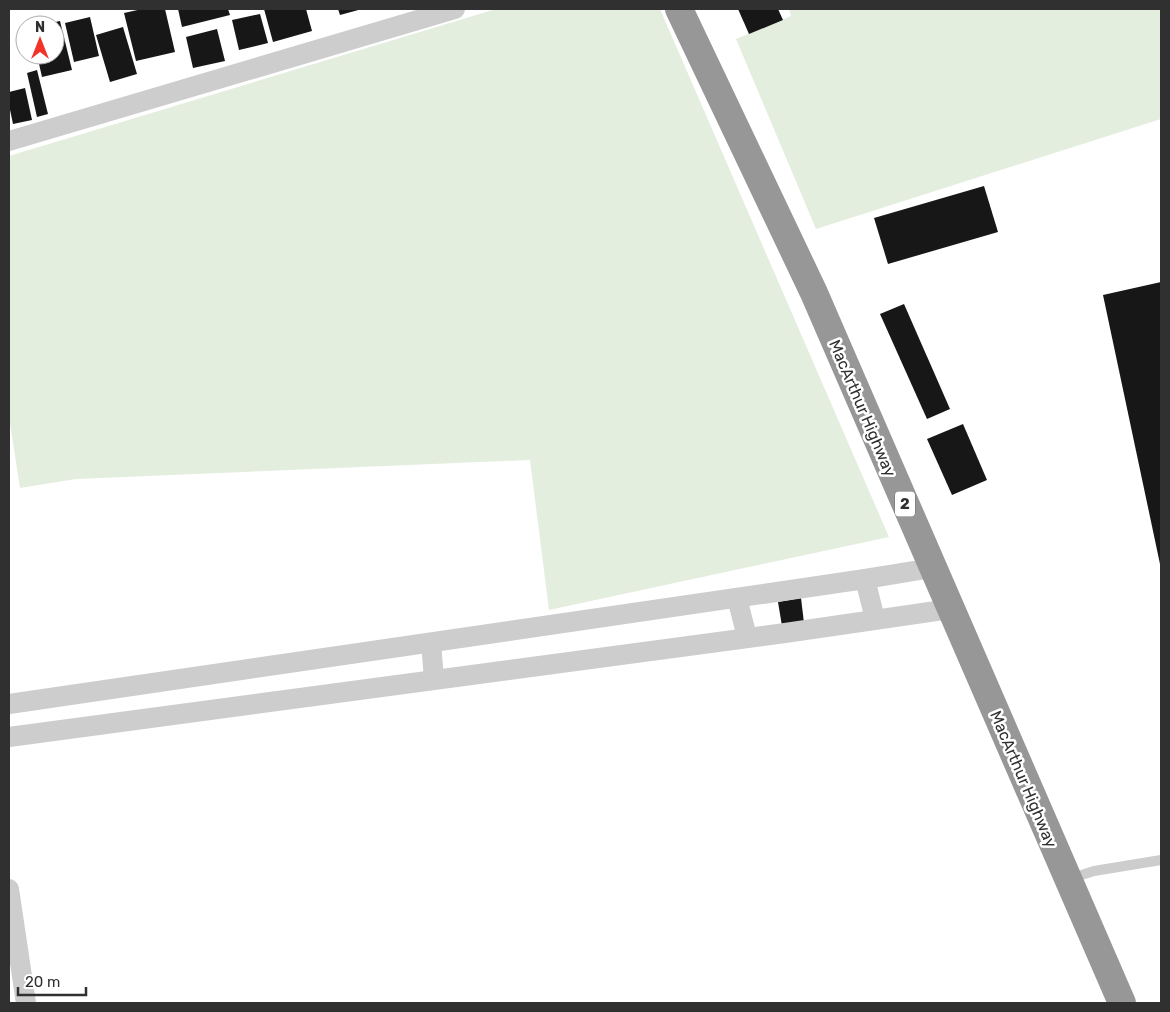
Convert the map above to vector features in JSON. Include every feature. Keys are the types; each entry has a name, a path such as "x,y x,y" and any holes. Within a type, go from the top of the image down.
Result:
{"highway":[{"name":"MacArthur Highway","path":"680,9 814,293 1122,1003"}],"street":[{"path":"9,141 455,9"},
{"path":"9,704 932,568"},
{"path":"865,579 875,619"},
{"path":"737,598 747,637"},
{"path":"9,737 785,633 950,608"},
{"path":"430,643 434,679"},
{"path":"9,889 26,1003"}],"lane":[{"path":"1068,880 1094,871 1161,860"}],"green space":[{"path":"496,9 660,9 889,537 549,610 530,460 76,479 20,488 9,417 9,156"},
{"path":"789,9 1161,9 1161,119 816,229 736,39 791,16"}],"building":[{"path":"142,9 165,9 175,52 136,61 124,13"},
{"path":"178,9 228,9 230,15 182,27"},
{"path":"264,9 306,9 312,31 273,42"},
{"path":"338,9 362,9 340,15"},
{"path":"738,9 778,9 783,20 749,34"},
{"path":"260,14 268,43 239,50 232,20"},
{"path":"90,17 99,56 74,62 65,23"},
{"path":"123,27 137,74 110,82 96,35"},
{"path":"217,29 225,61 193,68 186,37"},
{"path":"65,41 72,70 42,77 39,65 65,65"},
{"path":"37,70 48,114 37,117 27,73"},
{"path":"25,88 32,120 13,124 9,105 9,92"},
{"path":"984,186 998,232 888,264 874,218"},
{"path":"1161,282 1161,564 1160,564 1103,295"},
{"path":"904,304 950,409 927,419 880,314"},
{"path":"963,424 987,480 952,495 927,439"},
{"path":"801,598 804,623 782,626 778,602"}]}
